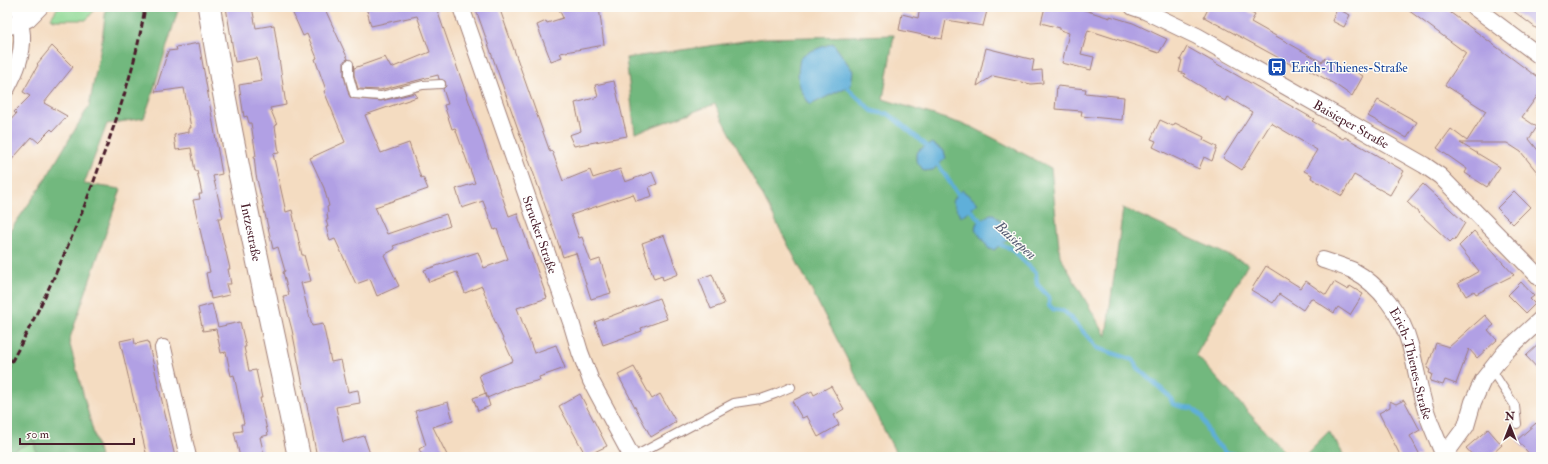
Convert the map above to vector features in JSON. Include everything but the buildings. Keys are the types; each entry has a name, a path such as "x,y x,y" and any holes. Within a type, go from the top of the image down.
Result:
{"main road":[{"name":"Intzestraße","path":"209,7 246,208 299,457"}],"street":[{"path":"14,25 19,7"},
{"path":"14,25 28,18 40,7"},
{"name":"Strucker Straße","path":"461,7 571,322 580,352 592,381 632,457"},
{"path":"1474,7 1541,57"},
{"name":"Baisieper Straße","path":"1141,8 1197,36 1424,165 1445,182 1541,279"},
{"path":"7,88 16,71 20,57 22,36 14,25"},
{"name":"Erich-Thienes-Straße","path":"1323,260 1351,270 1366,279 1382,294 1399,317 1410,345 1426,410 1445,456"},
{"name":"Erich-Thienes-Straße","path":"1445,456 1466,426 1483,380 1505,352 1541,319"},
{"path":"163,348 188,457"}],"lane":[{"path":"349,64 349,76 354,94 381,96 423,85 441,84"},
{"path":"1491,369 1515,406 1517,424"},
{"path":"632,457 734,403 761,399 791,387"}],"green space":[{"path":"58,7 94,7 93,12 86,20 54,20 51,18"},
{"path":"106,7 179,7 144,118 107,124 84,184 121,189 69,341 100,457 37,457 34,441 10,452 7,450 7,235 42,185 89,106 102,41"},
{"path":"894,35 883,99 972,127 1051,168 1060,256 1106,336 1123,208 1248,264 1196,355 1289,457 898,457 715,104 635,133 626,58 765,38"},
{"path":"1329,431 1345,457 1303,457"},
{"path":"34,441 37,457 7,457 7,450 10,452"}],"water":[{"path":"833,43 853,71 851,85 810,105 799,83 798,72 800,58 811,51"},
{"path":"932,143 944,151 946,158 933,170 924,171 916,160 916,155 919,150"},
{"path":"962,190 978,203 961,217 952,201"},
{"path":"990,214 994,214 1011,233 1010,237 994,250 989,249 975,229 976,224"}],"waterway":[{"name":"Baisiepen","path":"848,88 872,111 885,114 887,113 890,115 930,150"},
{"name":"Baisiepen","path":"935,160 961,199"},
{"name":"Baisiepen","path":"967,206 984,224"},
{"name":"Baisiepen","path":"998,240 1001,245 1010,248 1036,273 1037,284 1049,297 1049,305 1053,309 1064,311 1097,348 1133,360 1138,368 1170,397 1173,404 1193,408 1202,417 1210,437 1226,453 1233,454 1237,457"}],"railway":[{"path":"7,370 60,265 93,184 128,83 138,45 145,7"}],"place":[{"name":"Erich-Thienes-Straße","path":"1277,67"}]}
